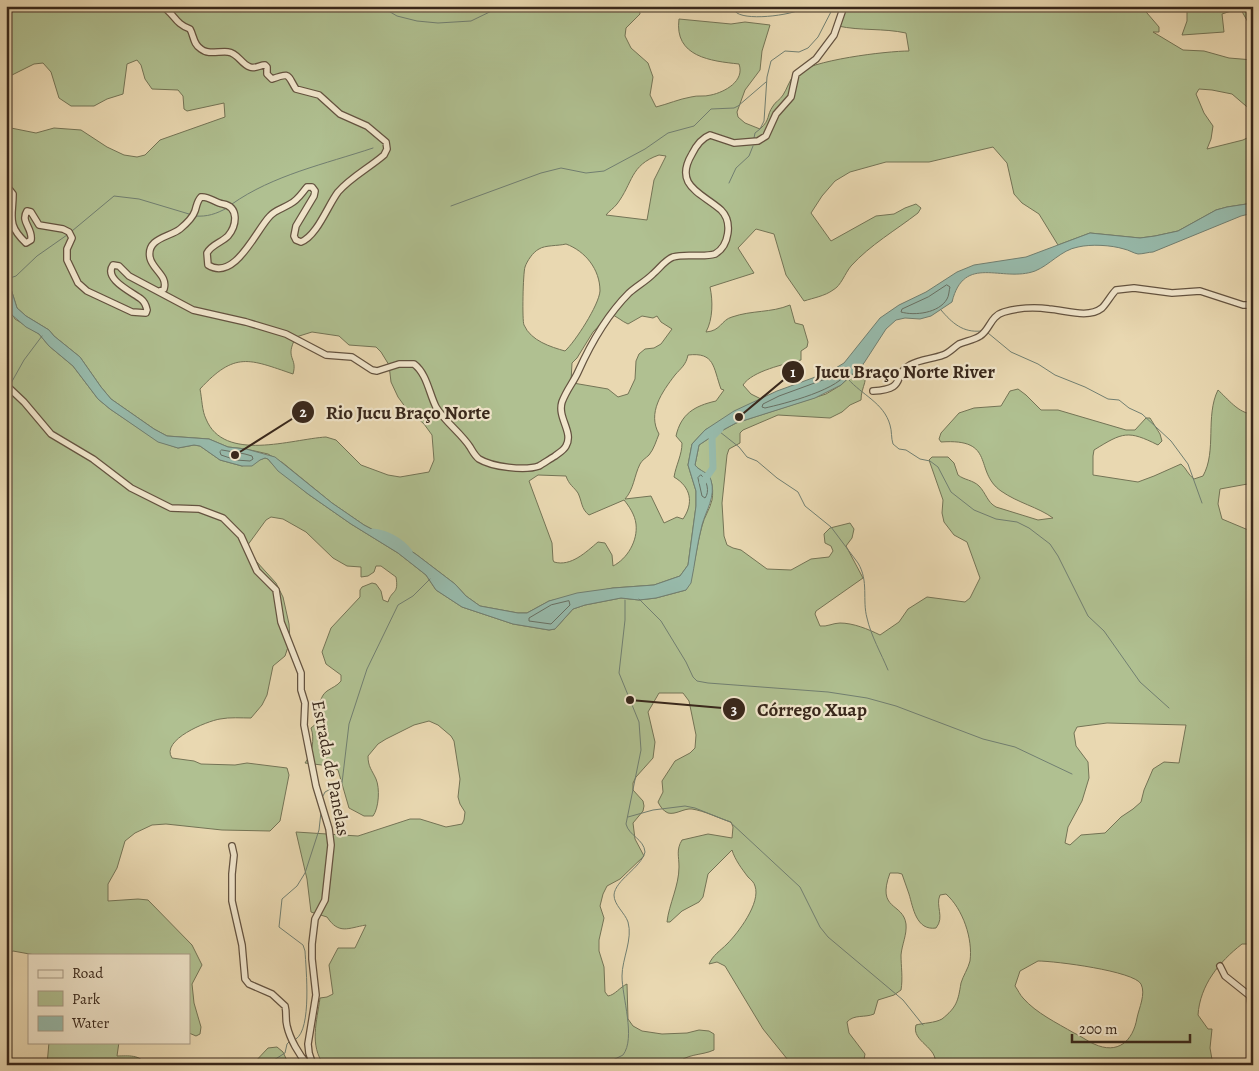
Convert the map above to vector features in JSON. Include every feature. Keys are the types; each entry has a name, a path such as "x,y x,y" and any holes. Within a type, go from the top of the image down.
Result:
{"street":[{"path":"160,291 164,289 166,284 150,258 152,246 162,237 180,229 189,220 194,214 197,202 201,197 204,196 221,204 228,205 233,208 236,215 234,225 229,234 213,245 207,253 206,261 208,264 215,268 221,268 230,265 244,251 271,215 292,204 306,187 310,186 314,189 314,196 295,230 296,240 305,241 339,192 384,155 387,149 386,142 367,126 340,114 319,96 296,89 291,78 287,75 280,75 272,79 267,74 267,67 265,65 250,67 234,54 200,49 193,40 190,29 180,25 162,6"},
{"path":"6,188 13,194 11,218 13,224 26,243 31,240 32,234 25,220 25,213 27,211 31,212 39,225 63,229 69,232 72,238 67,249 68,260 74,278 87,291 132,312 146,313 147,310 143,300 127,291 113,277 110,271 113,265 119,266 129,276 193,310 246,322 286,334 326,355 352,357 372,370 377,371 399,364 414,364 424,373 430,393 441,414 480,460 497,466 513,468 539,466 566,446 567,429 560,410 568,387 602,326 620,304 638,285 668,260 680,256 710,255 724,247 728,235 725,216 722,211 695,192 687,179 687,165 696,147 710,135 734,143 758,141 766,136 776,114 791,97 796,74 816,58 834,34 844,6"},
{"path":"873,391 894,387 909,365 943,355 958,345 981,336 990,321 1003,312 1018,309 1048,308 1075,313 1089,312 1103,307 1116,290 1134,288 1167,293 1200,291 1243,306 1253,305"},
{"name":"Estrada de Panelas","path":"6,386 27,406 51,434 94,459 131,488 171,508 199,509 223,518 241,536 257,571 276,590 281,622 301,673 301,690 305,707 304,725 316,786 329,829 331,845 325,900 315,919 312,944 316,995 308,1044 313,1065"},
{"path":"232,846 234,855 232,901 242,945 245,979 249,984 272,994 285,1006 289,1033 308,1065"},
{"path":"1220,966 1225,976 1250,996 1253,1020"}],"green space":[{"path":"6,6 639,6 640,14 626,28 625,36 631,48 648,63 653,77 650,95 656,107 696,96 716,94 732,85 739,76 739,64 706,58 688,49 682,42 679,32 679,19 731,24 745,22 770,25 762,51 760,70 745,90 737,112 738,117 745,123 760,129 766,123 771,109 783,95 792,77 803,70 849,57 909,51 906,33 838,26 842,6 1141,6 1159,27 1159,32 1153,32 1183,50 1204,51 1229,58 1253,60 1253,112 1232,94 1199,89 1196,94 1204,113 1213,126 1207,149 1243,140 1253,135 1253,203 1216,210 1178,231 1155,236 1140,238 1090,233 1058,245 1039,214 1022,203 1014,194 1007,163 993,147 929,162 886,162 850,172 835,181 811,213 831,241 876,216 894,214 916,204 921,208 918,213 858,258 836,288 823,295 804,301 786,275 774,234 756,229 738,248 754,273 710,287 712,310 706,332 715,330 728,318 790,305 795,323 803,325 808,342 807,347 801,351 801,360 761,372 747,380 743,385 751,394 761,399 705,430 692,444 688,465 696,491 696,506 688,565 680,576 654,585 613,588 549,601 527,613 518,613 480,606 417,555 364,525 332,503 283,463 268,454 228,447 209,439 167,436 154,429 111,399 80,357 49,330 17,308 11,289 10,269 6,254 6,127 36,133 54,128 81,130 107,147 124,155 137,157 145,155 160,140 225,117 224,103 187,111 184,109 183,96 178,90 152,89 145,79 141,65 137,60 127,64 123,94 94,106 71,106 59,98 51,72 43,63 34,64 6,78","holes":["659,155 666,156 654,180 647,220 606,215 617,204 637,169","566,244 573,247 590,262 599,283 600,291 596,305 575,340 565,351 536,339 527,331 524,325 525,267 532,254 545,247","610,314 628,324 642,316 653,318 657,316 661,322 672,329 661,344 654,348 645,349 639,354 636,361 635,379 628,394 618,397 608,389 573,383 571,381 572,363 593,332","312,332 339,336 349,345 376,347 381,352 389,365 391,382 398,397 432,435 434,460 429,472 400,477 388,475 361,465 336,440 326,437 278,444 243,445 228,441 215,432 206,419 200,389 223,369 243,362 253,362 293,374 294,364 291,350 296,337","688,355 703,356 708,359 712,363 721,389 724,390 716,401 701,405 690,412 678,428 676,436 682,443 682,447 674,477 687,490 689,507 683,519 677,517 664,523 651,496 625,499 640,464 651,453 659,434 656,426 655,411 661,396 686,361","538,475 566,476 578,493 583,508 589,515 624,500 632,511 636,530 633,543 623,559 613,566 612,555 605,543 598,542 578,558 560,563 553,560 552,543 529,481"]},
{"path":"1187,6 1253,6 1253,31 1240,8 1222,14 1224,32 1182,35 1187,21"},
{"path":"6,302 15,319 39,334 49,346 73,366 98,399 158,441 178,448 194,445 200,446 220,460 242,466 265,458 268,459 308,494 351,524 398,553 426,575 436,590 462,607 513,624 549,630 555,629 573,609 585,605 621,598 639,600 656,598 686,590 703,523 713,496 711,481 695,465 699,445 736,423 826,394 841,385 863,364 866,374 861,400 850,405 842,412 830,418 778,415 740,433 740,443 729,449 727,455 722,503 724,536 727,545 741,550 767,569 791,570 811,559 829,557 833,551 831,546 825,543 824,534 830,528 850,523 854,529 852,538 846,546 863,578 816,611 815,614 820,626 840,623 850,624 880,635 899,622 908,609 927,597 965,602 970,598 980,578 967,542 954,535 944,522 942,513 943,500 929,460 932,457 948,457 954,463 958,475 979,486 996,507 1038,520 1053,518 1001,491 993,483 982,457 970,445 959,442 941,442 939,439 941,433 959,413 974,408 1001,406 1010,391 1018,389 1041,410 1058,410 1126,430 1135,430 1146,418 1150,418 1160,434 1162,441 1158,445 1139,437 1126,435 1094,450 1093,475 1138,482 1181,464 1194,479 1203,476 1209,456 1212,411 1218,390 1238,409 1253,414 1253,483 1220,489 1218,504 1222,519 1253,532 1253,944 1242,944 1226,958 1212,975 1202,994 1198,1015 1208,1029 1212,1029 1210,1048 1213,1065 935,1065 933,1054 917,1036 916,1025 942,1019 951,1011 958,999 971,952 966,925 952,900 946,894 940,895 939,899 939,924 936,928 924,926 916,917 902,874 890,873 886,894 888,900 904,917 906,924 901,955 901,990 894,995 878,1000 874,1014 856,1017 847,1022 849,1033 865,1054 863,1065 792,1065 763,1029 725,966 717,962 709,964 732,939 752,909 755,901 755,885 739,864 732,850 708,874 703,897 699,902 682,911 670,922 667,922 677,881 679,867 678,850 682,840 708,834 732,838 733,827 731,822 697,810 689,809 668,813 659,804 658,802 663,792 662,781 675,761 695,748 696,735 689,701 683,693 659,693 648,712 655,742 653,758 633,783 633,790 643,801 644,806 643,811 633,823 635,839 644,856 620,879 607,886 600,906 604,918 599,940 599,951 604,967 605,992 608,996 611,995 627,984 628,1019 633,1026 642,1031 662,1034 687,1033 699,1030 709,1031 714,1034 714,1050 684,1058 676,1065 629,1065 615,1062 601,1065 324,1065 319,1057 315,1033 320,998 333,994 329,965 338,948 355,948 366,925 344,929 331,923 327,917 311,912 307,879 296,832 358,836 410,819 420,819 446,827 462,824 465,812 458,797 460,779 454,741 438,725 429,721 414,725 386,739 378,744 368,756 369,766 378,787 378,803 373,816 364,816 349,808 338,770 330,766 305,763 312,746 311,728 317,723 322,697 341,681 341,675 326,664 322,652 331,628 360,597 362,587 372,583 376,584 381,591 383,600 388,602 397,587 397,583 396,577 381,566 376,566 374,572 368,576 361,577 361,567 347,566 333,558 306,532 283,519 271,517 266,520 247,546 256,561 276,583 283,597 289,624 290,641 285,656 273,666 267,695 262,705 251,718 224,718 205,723 178,738 170,751 172,758 194,761 201,764 235,765 247,763 287,768 289,775 280,821 270,831 222,830 166,824 152,825 135,833 125,841 117,868 108,884 108,901 148,900 192,945 202,965 192,984 194,1003 201,1027 200,1034 196,1036 190,1033 190,954 30,954 13,951 6,956","holes":["1107,723 1186,725 1179,763 1164,762 1153,769 1141,802 1121,817 1105,833 1081,835 1070,845 1065,843 1068,827 1082,801 1089,778 1088,762 1076,746 1074,733 1077,727","1038,961 1110,971 1135,979 1141,984 1143,992 1142,1001 1135,1026 1123,1044 1110,1048 1094,1044 1047,1017 1022,997 1015,986 1020,971"]},
{"path":"49,1044 119,1044 117,1056 137,1057 146,1065 47,1065"},
{"path":"277,1047 283,1052 289,1065 252,1065 268,1048"}],"water":[{"path":"1253,203 1253,213 1241,216 1153,252 1138,254 1126,249 1113,247 1083,246 1066,251 1035,271 1022,274 975,274 965,278 958,287 952,302 931,316 920,319 905,318 896,320 886,329 864,363 841,385 815,398 736,423 699,445 695,465 710,477 712,492 700,532 691,583 686,590 656,598 639,600 621,598 585,605 573,609 555,629 549,630 513,624 462,607 436,590 426,575 398,553 351,524 308,494 278,471 268,459 260,460 252,466 242,466 220,460 200,446 194,445 178,448 158,442 98,399 73,366 49,346 39,334 26,327 12,315 6,302 6,254 10,269 11,289 17,308 49,330 80,357 111,399 154,429 167,436 209,439 228,447 246,449 275,457 332,503 364,525 417,555 480,606 527,613 549,601 577,593 654,585 680,576 688,565 696,506 696,491 688,465 692,444 705,430 734,411 777,391 829,372 844,363 880,318 957,272 974,265 1026,257 1090,233 1140,238 1178,231 1216,210"}],"waterway":[{"path":"380,6 397,16 417,21 438,23 471,21 502,6"},
{"path":"732,6 736,12 752,17 784,14 808,6"},
{"path":"754,138 755,133 760,129 764,121 767,77 771,61 785,51 799,52 808,48 818,37 834,6"},
{"path":"451,206 541,173 561,168 586,173 604,171 645,149 668,133 694,126 711,109 734,108 738,106 766,82"},
{"path":"729,183 736,168 749,156 753,146"},
{"path":"232,204 265,185 282,178 373,148"},
{"path":"72,231 114,196 139,199 189,214"},
{"path":"195,216 211,215 227,208"},
{"path":"10,278 16,276 37,256 67,235"},
{"path":"941,310 949,319 963,329 981,331"},
{"path":"988,333 1011,352 1038,364 1055,375 1108,399 1119,400 1129,408 1142,414 1171,441 1188,464 1202,503"},
{"path":"10,385 24,360 42,336"},
{"path":"848,379 883,411 890,425 893,444 899,449 906,450 920,459 930,461 938,467 951,492 974,510 996,519 1017,522 1029,528 1050,544 1088,616 1104,631 1140,682 1169,708"},
{"path":"703,482 713,468 712,437 720,429"},
{"path":"720,432 739,447 747,457 757,461 798,492 805,506 831,527 858,563 863,577 869,625 888,670"},
{"path":"373,532 393,539 409,552"},
{"path":"323,796 325,792 342,783 349,724 367,669 398,605 413,596 430,579"},
{"path":"639,599 661,621 697,681 828,692 867,698 896,706 983,739 1015,747 1072,774"},
{"path":"603,1065 623,1055 627,1048 628,1038 622,976 629,929 627,919 614,899 614,895 619,884 639,863 645,852 642,844 630,832 626,824 641,750 639,722 619,673 625,620 625,600"},
{"path":"628,817 653,810 685,806 730,822 800,887 820,927 828,937 903,1000 923,1025"},
{"path":"296,1039 301,1033 306,1012 305,951 303,945 279,927 282,899 297,886 305,873 319,830 321,812"},
{"path":"266,1065 285,1053 287,1044 290,1041"}],"place":[{"name":"Jucu Braço Norte River","path":"739,417"},
{"name":"Rio Jucu Braço Norte","path":"235,455"},
{"name":"Córrego Xuap","path":"630,700"}]}
